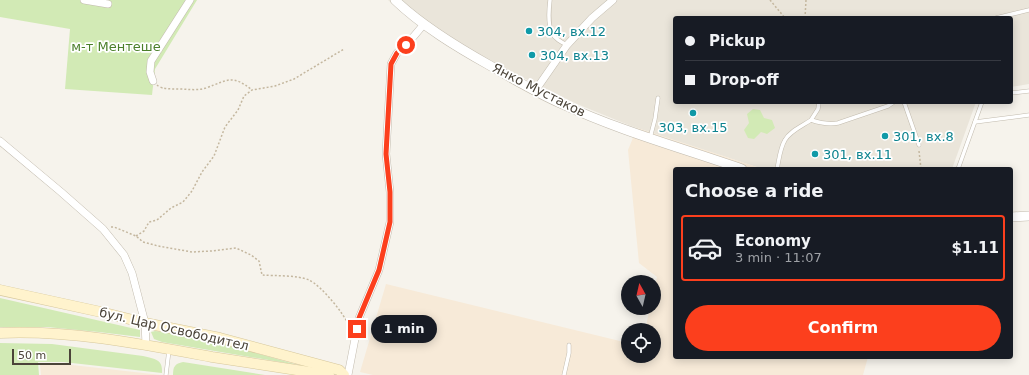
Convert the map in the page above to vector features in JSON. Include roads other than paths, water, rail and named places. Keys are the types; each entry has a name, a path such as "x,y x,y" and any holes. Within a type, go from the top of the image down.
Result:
{"main road":[{"name":"бул. Цар Освободител","path":"0,290 145,323 220,338 339,370 344,375"},
{"name":"бул. Цар Освободител","path":"0,333 68,336 146,345 309,373 329,375"}],"street":[{"path":"84,0 108,4"},
{"path":"153,81 150,72 151,61 190,0"},
{"name":"Янко Мустаков","path":"394,0 424,24 463,51 561,104 586,115 650,138 736,167"},
{"path":"535,91 567,45 592,18 613,0"},
{"path":"348,375 359,318 379,270 390,222 390,192 386,154 391,64 397,53 424,24"},
{"path":"0,141 103,229 124,255 132,273 145,323 146,345"},
{"path":"1013,217 1029,216"}],"lane":[{"path":"550,0 550,28 557,39 567,45"},
{"path":"1004,16 1029,10"},
{"path":"1013,93 1029,91"},
{"path":"650,138 658,98"},
{"path":"778,167 784,142 796,129 811,120 818,109 819,104"},
{"path":"811,120 824,124 838,123 891,104"},
{"path":"905,104 919,145"},
{"path":"959,167 981,104"},
{"path":"976,122 1029,115"},
{"path":"564,375 569,353 569,345"},
{"path":"166,375 169,349"}],"place":[{"name":"304, вх.12","path":"529,31"},
{"name":"304, вх.13","path":"532,55"},
{"name":"303, вх.15","path":"693,113"},
{"name":"301, вх.8","path":"885,136"},
{"name":"301, вх.11","path":"815,154"}],"park label":[{"name":"м-т Ментeше","path":"116,46"}]}
